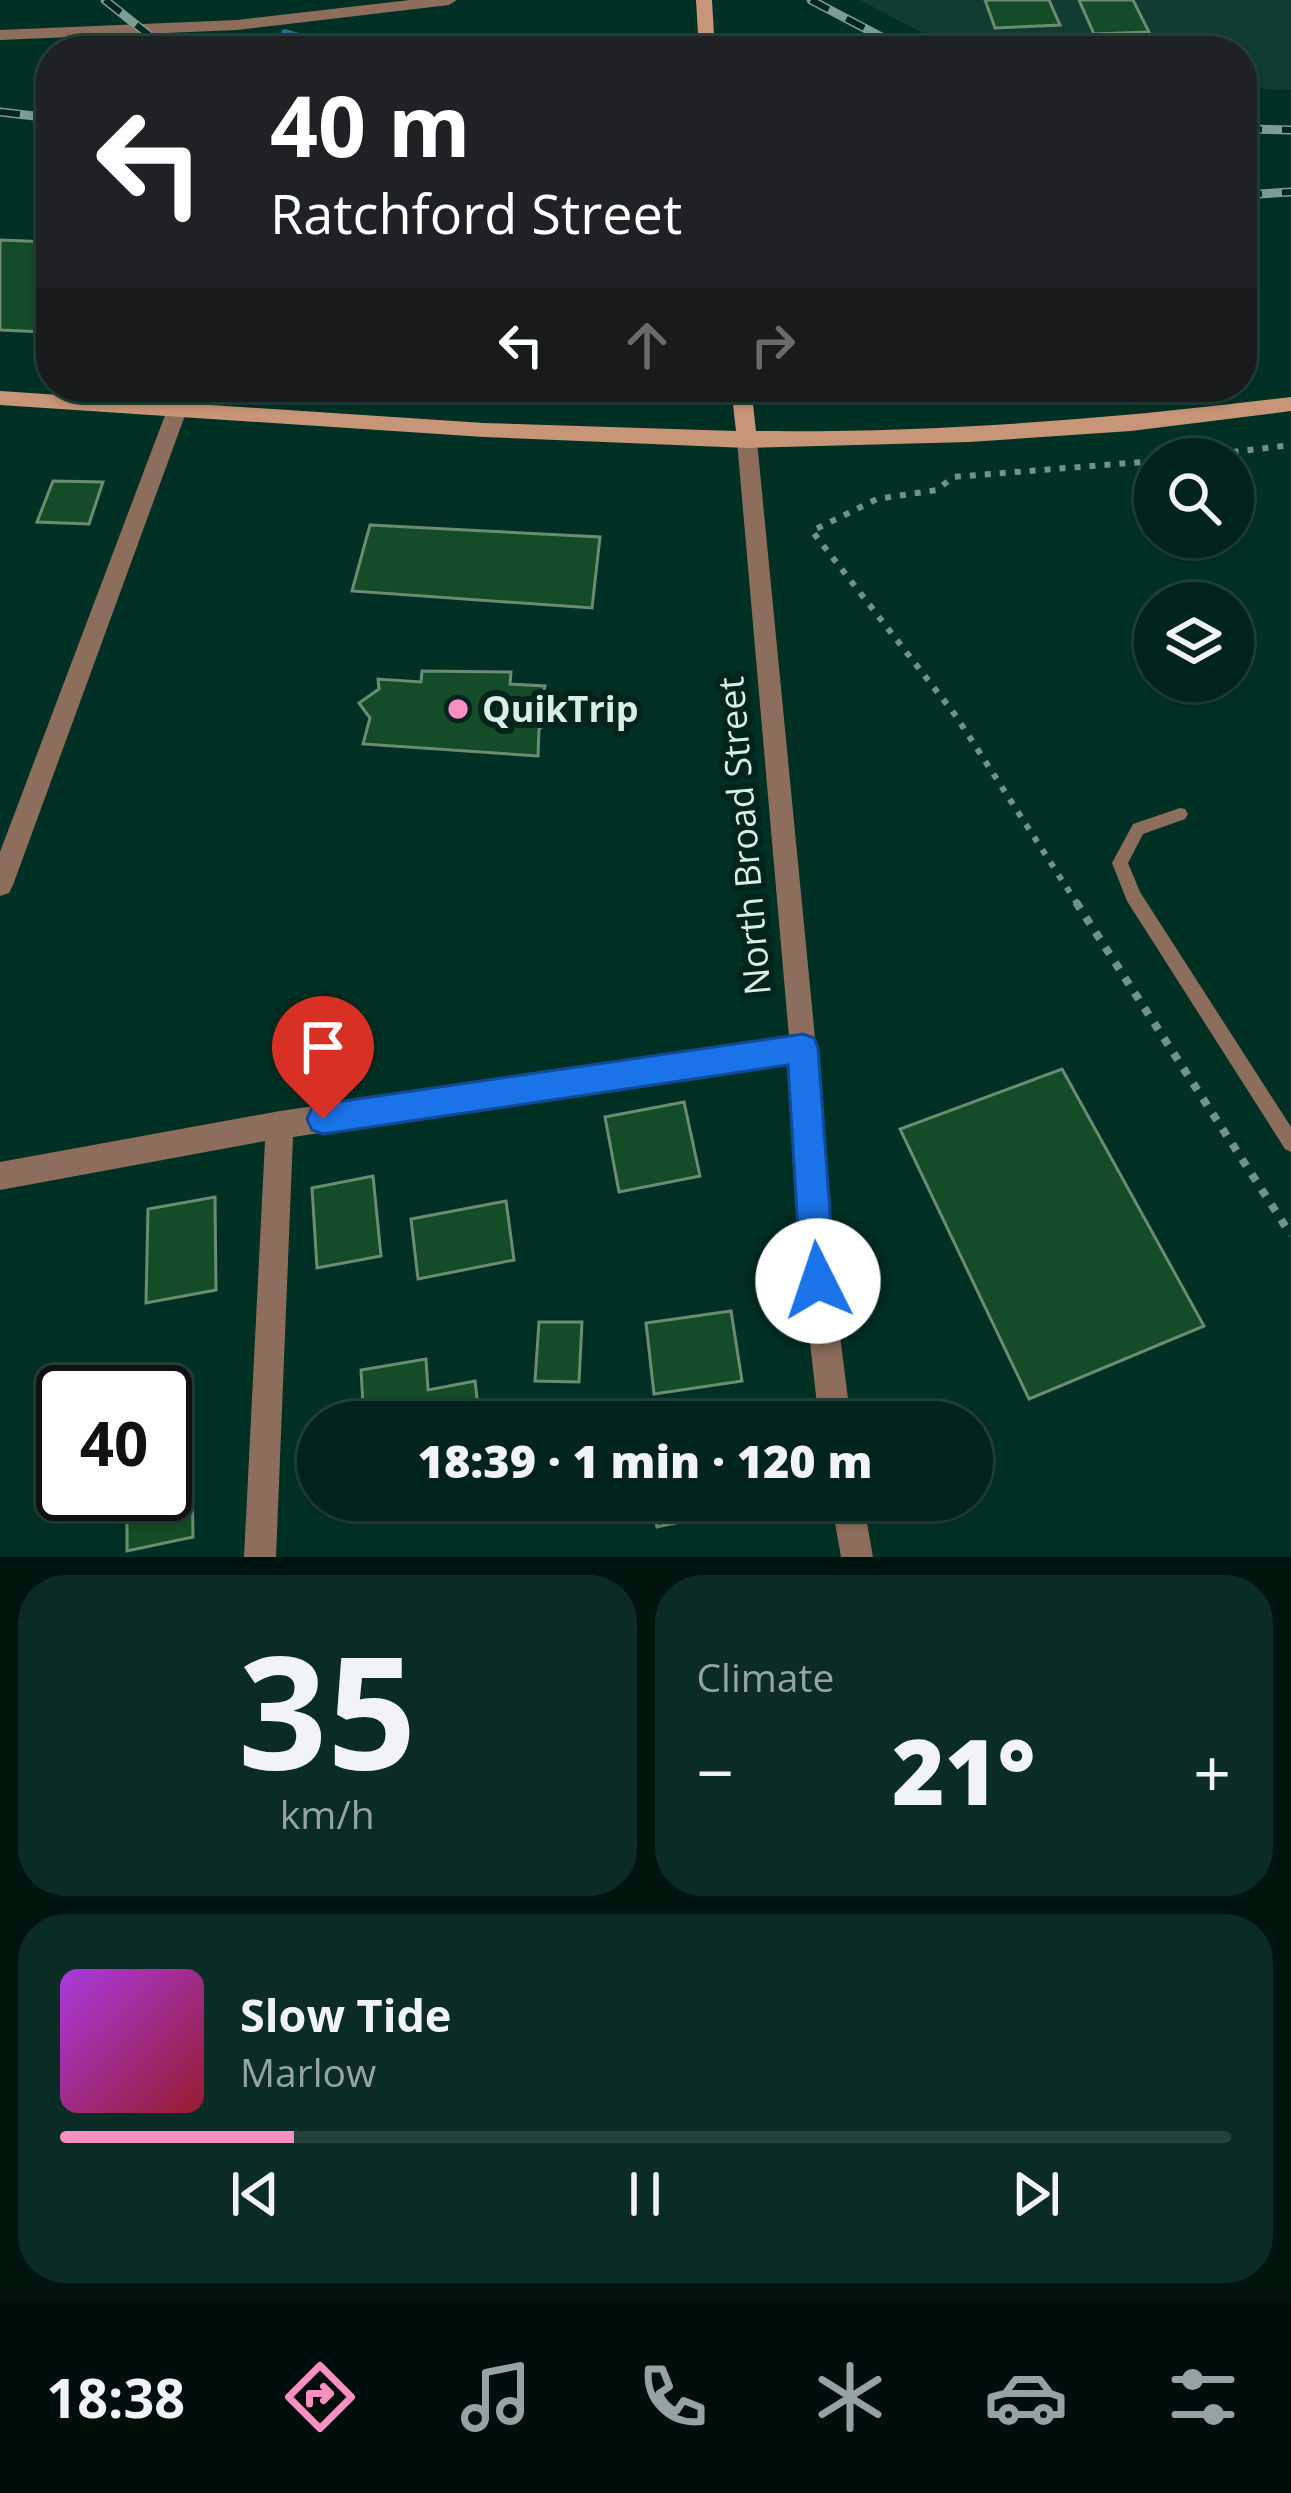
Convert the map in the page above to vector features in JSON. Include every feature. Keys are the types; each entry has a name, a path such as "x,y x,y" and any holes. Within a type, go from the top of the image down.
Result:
{"main road":[{"path":"704,0 706,36"},
{"path":"0,398 36,400"},
{"path":"59,402 747,441 951,438 1097,428 1291,404"},
{"name":"North Broad Street","path":"743,402 747,441"}],"street":[{"path":"0,34 237,25 449,0"},
{"path":"0,885 177,410"},
{"name":"North Broad Street","path":"747,441 803,1048 818,1281 833,1401"},
{"path":"0,1177 280,1126 803,1048"},
{"path":"260,1557 280,1126"},
{"path":"851,1521 857,1557"}],"lane":[{"path":"1180,814 1138,829 1120,863 1133,896 1291,1143"}],"path":[{"path":"1254,449 1291,445"},
{"path":"1134,463 953,477 937,490 877,499 812,531 956,716 1291,1235"}],"shaded area":[{"path":"860,0 1291,0 1291,90 1257,89 1257,36 928,36"}],"building":[{"path":"985,0 1049,0 1060,25 995,28"},
{"path":"1079,0 1133,0 1149,32 1094,34"},
{"path":"0,240 36,241 36,332 0,330"},
{"path":"53,481 103,482 89,524 37,522"},
{"name":"QuikTrip","path":"370,525 600,537 592,608 352,591"},
{"name":"QuikTrip","path":"422,671 511,672 510,684 545,686 542,699 557,716 539,729 538,756 363,744 370,718 359,703 379,689 378,679 421,682"},
{"path":"1062,1069 1204,1326 1029,1399 900,1129"},
{"path":"684,1102 700,1176 619,1192 605,1117"},
{"path":"373,1176 381,1256 317,1268 312,1188"},
{"path":"215,1197 216,1290 146,1303 148,1209"},
{"path":"506,1201 514,1260 418,1279 411,1219"},
{"path":"731,1311 742,1381 654,1394 646,1323"},
{"path":"539,1322 582,1322 579,1382 535,1381"},
{"path":"426,1359 428,1390 475,1381 477,1401 363,1401 361,1370"},
{"path":"192,1474 193,1537 127,1551 127,1521 192,1521"}],"waterway":[{"path":"285,33 296,36"}],"railway":[{"path":"105,0 150,36"},
{"path":"811,0 879,36"},
{"path":"0,112 36,116"},
{"path":"1257,129 1291,130"},
{"path":"1257,194 1291,192"}],"place":[{"name":"QuikTrip","path":"458,709"}],"route":[{"path":"323,1119 803,1048 818,1281"}]}
